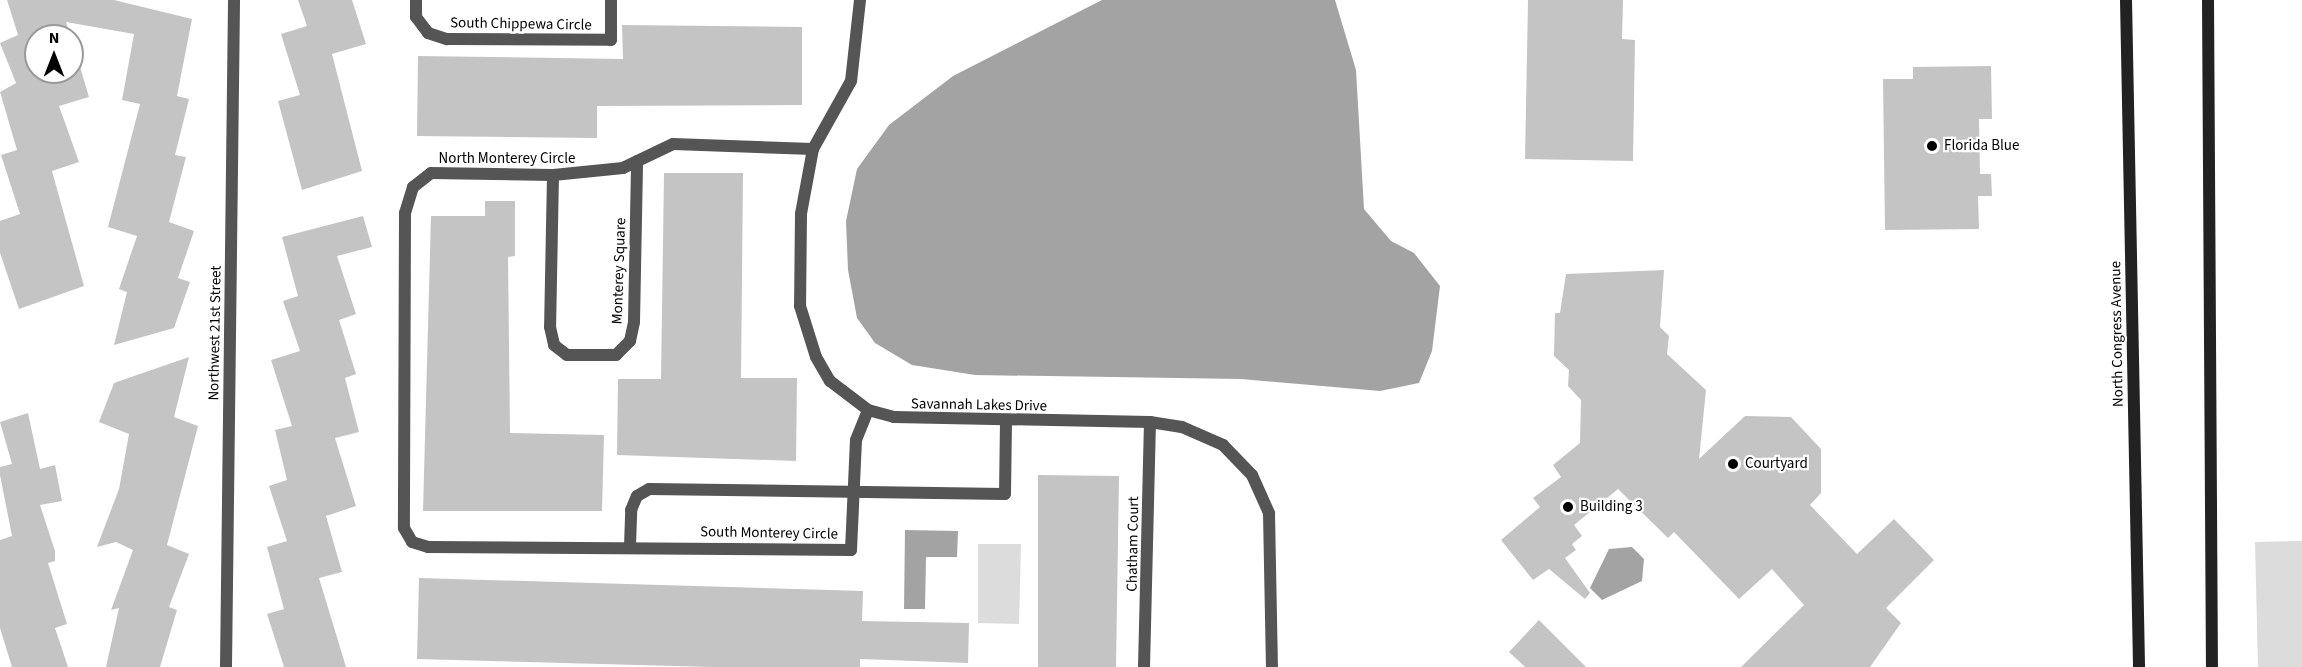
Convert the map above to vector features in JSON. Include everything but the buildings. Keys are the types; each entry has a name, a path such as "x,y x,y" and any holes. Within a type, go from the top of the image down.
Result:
{"main road":[{"name":"North Congress Avenue","path":"2126,0 2139,667"},
{"path":"2208,0 2212,667"},
{"path":"2139,652 2149,667"}],"street":[{"name":"Northwest 21st Street","path":"226,667 234,0"},
{"name":"South Chippewa Circle","path":"416,0 416,17 428,33 447,39 599,40 610,40 611,0"},
{"name":"Savannah Lakes Drive","path":"860,0 851,81 813,149 801,214 800,306 816,357 830,381 868,410 917,420 1150,422 1182,427 1223,445 1261,494 1273,533 1272,667"},
{"name":"North Monterey Circle","path":"412,542 404,516 405,213 413,187 432,173 592,174 637,161 673,144 813,149"},
{"name":"Monterey Square","path":"553,174 554,345 567,355 616,355 630,341 634,322 637,161"},
{"name":"South Monterey Circle","path":"412,542 428,546 630,546 851,550 856,440 868,410"},
{"path":"630,546 631,510 637,496 649,489 833,489 854,494 1005,494 1006,420"},
{"name":"Chatham Court","path":"1144,667 1150,422"}],"shaded area":[{"path":"1102,0 1335,0 1356,70 1364,209 1391,241 1414,253 1440,286 1432,351 1419,383 1380,391 1241,379 975,375 912,365 875,343 857,318 848,270 846,221 857,169 889,125 953,76"},
{"path":"905,530 958,531 957,557 926,557 925,609 904,609"},
{"path":"2302,541 2302,667 2258,667 2255,542"},
{"path":"978,544 1021,544 1019,624 978,623"},
{"path":"1632,547 1644,559 1642,581 1602,600 1590,588 1609,549"}],"place":[{"name":"Florida Blue","path":"1932,146"},
{"name":"Courtyard","path":"1733,464"},
{"name":"Building 3","path":"1568,507"}]}
